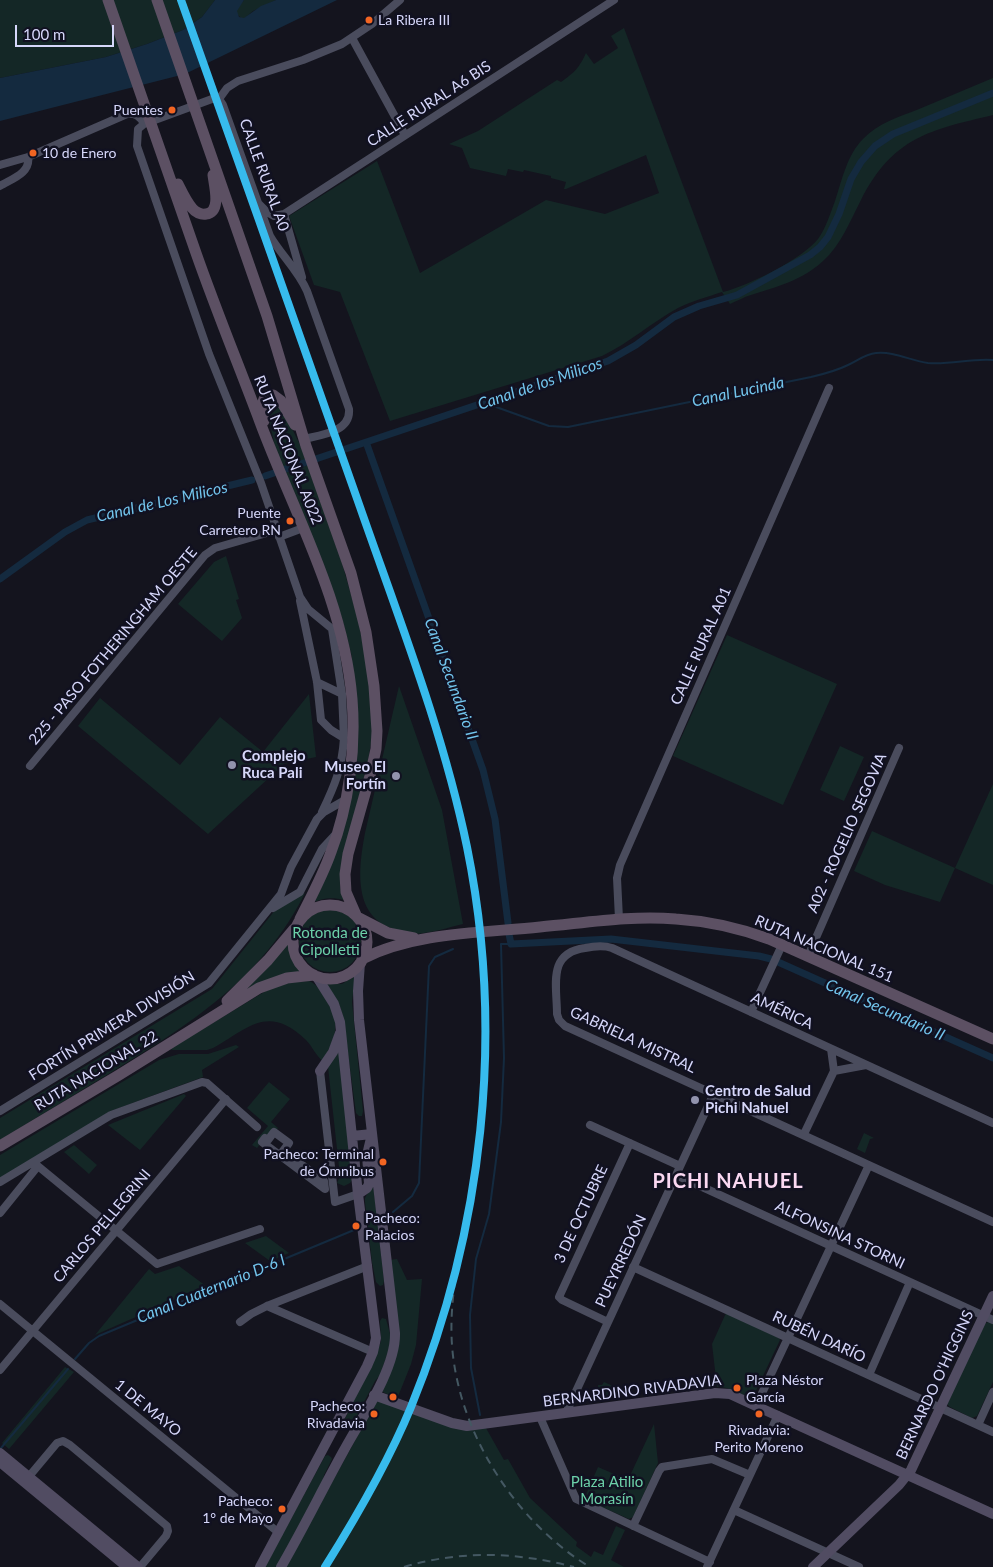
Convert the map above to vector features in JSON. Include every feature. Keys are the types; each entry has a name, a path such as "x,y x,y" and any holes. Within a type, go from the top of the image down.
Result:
{"highway":[{"name":"RUTA NACIONAL A022","path":"108,0 199,260 270,448 328,590 343,638 350,683 353,724 345,800 338,832 325,867 299,922"},
{"name":"RUTA NACIONAL A022","path":"157,0 269,323 305,442 356,592 369,651 376,702 376,749 348,854 345,874 346,892 357,916"},
{"path":"164,160 190,206 196,212 207,214 212,211 216,201 211,154"},
{"path":"270,448 262,406 265,397 270,394 279,398 305,442"},
{"path":"324,905 338,905 357,916 367,937 366,950 361,961 350,973 337,978 323,978 315,976 299,962 294,950 293,937 299,922 311,910 324,905"},
{"name":"RUTA NACIONAL 151","path":"357,916 395,935 426,938"},
{"name":"RUTA NACIONAL 151","path":"361,961 390,947 426,938 619,919 664,918 706,922 743,931 782,945 993,1040"},
{"name":"RUTA NACIONAL 22","path":"207,1019 259,970 299,922"},
{"name":"RUTA NACIONAL 22","path":"0,1146 119,1075 207,1019 268,984 287,978 315,976"}],"main road":[{"path":"281,1567 374,1395 394,1346 395,1333 358,1010 361,961"},
{"path":"260,1567 329,1439 373,1352 376,1338 358,1194 340,1022 334,1004 315,976"},
{"path":"320,1071 336,1048 340,1022"},
{"path":"352,1136 372,1134"},
{"path":"358,1194 368,1188 369,1184 367,1155 372,1134"},
{"name":"BERNARDO O'HIGGINS","path":"813,1567 908,1474 988,1318 993,1296"},
{"path":"372,1302 390,1299"},
{"name":"BERNARDINO RIVADAVIA","path":"374,1395 462,1426 472,1426 720,1392 730,1394 778,1415 993,1514"},
{"path":"329,1439 345,1448"},
{"path":"0,1452 27,1479 127,1567"},
{"path":"0,1462 27,1479 139,1567"}],"street":[{"path":"344,738 331,730 321,720 317,682 300,597 261,483 207,351 138,146 138,130 144,124 212,99 219,99 227,88 238,81 319,54 352,38 378,20 400,0"},
{"name":"CALLE RURAL A6 BIS","path":"284,214 614,0"},
{"path":"352,38 405,135"},
{"name":"CALLE RURAL A0","path":"219,99 223,104 274,243 303,283"},
{"path":"0,165 28,157 127,114 138,116 144,124"},
{"path":"0,186 25,171 29,164 28,157"},
{"path":"259,204 274,216 284,214"},
{"name":"CALLE RURAL A0","path":"284,214 303,283 350,413 347,421 339,429 305,442"},
{"name":"CALLE RURAL A01","path":"619,919 617,878 620,865 829,388"},
{"name":"225 - PASO FOTHERINGHAM OESTE","path":"30,766 204,555 215,548 303,528"},
{"path":"300,597 308,610 343,638"},
{"name":"FORTÍN PRIMERA DIVISIÓN","path":"0,1111 210,983 281,894 291,868 336,782 342,761 344,738 342,694 332,629"},
{"path":"317,682 342,694"},
{"name":"A02 - ROGELIO SEGOVIA","path":"808,956 899,748"},
{"path":"320,815 345,800"},
{"name":"FORTÍN PRIMERA DIVISIÓN","path":"269,910 292,898 303,888 322,849 338,832"},
{"path":"286,882 295,891 303,888"},
{"path":"751,1012 782,945"},
{"name":"AMÉRICA","path":"559,962 567,954 577,949 600,946 609,947 993,1123"},
{"name":"GABRIELA MISTRAL","path":"559,962 556,970 557,1014 561,1024 993,1222"},
{"path":"804,1134 834,1071 831,1048"},
{"path":"834,1071 867,1065"},
{"path":"320,1071 335,1202 358,1194"},
{"path":"0,1182 36,1164 110,1115 204,1082 257,1127"},
{"name":"PUEYRREDÓN","path":"566,1413 714,1093"},
{"name":"CARLOS PELLEGRINI","path":"0,1370 226,1099"},
{"path":"590,1125 680,1166"},
{"path":"274,1132 289,1143 283,1151 324,1181 325,1189 262,1142 265,1138 268,1140 274,1132"},
{"name":"3 DE OCTUBRE","path":"608,1322 560,1298 630,1143"},
{"path":"0,1212 22,1186 36,1164"},
{"path":"36,1164 158,1265 260,1229"},
{"path":"756,1406 869,1165"},
{"path":"13,1174 21,1176 22,1186"},
{"name":"ALFONSINA STORNI","path":"676,1175 988,1318"},
{"path":"240,1322 267,1306 368,1266"},
{"name":"RUBÉN DARÍO","path":"634,1267 993,1432"},
{"path":"869,1375 910,1282"},
{"name":"1 DE MAYO","path":"0,1304 278,1533"},
{"path":"267,1306 373,1352"},
{"path":"978,1425 993,1392"},
{"path":"540,1417 575,1498 709,1564 778,1415"},
{"path":"27,1479 55,1445 63,1441 70,1445 165,1524 168,1529 166,1536 139,1567"},
{"path":"634,1526 661,1468 712,1459 750,1475"},
{"path":"734,1510 860,1567"}],"green space":[{"path":"0,0 215,0 202,17 183,30 147,44 106,57 0,78"},
{"path":"244,0 276,0 253,11 245,18 241,18 237,14 237,9"},
{"path":"624,28 723,292 774,271 800,255 818,239 828,221 853,152 857,145 875,129 896,118 993,78 993,115 932,132 900,149 886,162 873,179 835,248 815,268 798,278 730,304 722,292 700,299 678,308 602,356 390,421 340,292 314,285 289,216 377,161 420,273 546,200 605,214 659,193 646,155 564,189 566,182 551,178 551,176 524,170 523,172 508,169 506,176 470,168 462,148 449,144 478,131 557,80 561,82 576,69 586,53 594,64 618,48 611,36"},
{"path":"270,399 282,408 301,447 342,563 358,619 370,680 373,731 368,761 341,867 340,887 344,900 328,898 311,903 344,827 352,657 342,618 275,447 266,406"},
{"path":"226,556 239,599 236,600 242,618 222,641 178,604 214,562"},
{"path":"727,635 837,684 783,805 673,756"},
{"path":"399,686 442,810 463,924 414,934 391,928 378,921 370,912 364,900 360,873 365,833"},
{"name":"Complejo Ruca Pali","path":"309,694 316,757 284,764 208,834 78,726 100,698 180,765 220,717 263,752"},
{"path":"840,746 864,757 844,801 820,790"},
{"path":"993,784 993,885 955,868"},
{"path":"872,831 955,868 940,902 885,885 854,871"},
{"path":"305,893 279,936 268,950 215,1003 153,1046 0,1140 0,1118 212,989 276,909"},
{"name":"Rotonda de Cipolletti","path":"330,910 347,915 352,919 356,924 361,941 356,958 352,963 347,967 330,972 313,967 308,963 304,958 299,941 304,924 308,919 313,915"},
{"path":"288,943 291,957 300,971 234,999"},
{"path":"355,976 352,1002 362,1116 356,1113 343,1016 339,1004 324,984 342,984"},
{"path":"309,981 316,986 325,998 334,1015 334,1036 323,1061 306,1040 293,1029 281,1023 270,1021 249,1027 207,1050 170,1049 282,983"},
{"path":"236,1045 239,1047 202,1070 203,1077 111,1111 0,1179 0,1155 159,1060 179,1054 208,1054"},
{"path":"339,1046 352,1180 344,1186 337,1183 340,1176 328,1067"},
{"path":"269,1082 290,1099 271,1122 278,1128 268,1140 265,1138 257,1148 252,1145 268,1126 247,1108"},
{"path":"184,1094 186,1096 140,1150 108,1125"},
{"path":"864,1133 874,1138 870,1139 865,1153 857,1149"},
{"path":"74,1145 97,1165 89,1174 64,1152"},
{"path":"373,1183 384,1281 383,1285 380,1286 376,1282 372,1262 365,1202 365,1198"},
{"path":"266,1236 289,1253 270,1261 245,1243"},
{"path":"397,1259 407,1280 422,1279 416,1345 411,1364 397,1399 381,1391 396,1354 390,1260"},
{"path":"179,1266 206,1286 95,1335 149,1269 155,1274"},
{"path":"726,1313 780,1340 753,1397 748,1397 727,1388 717,1387 712,1344"},
{"path":"382,1318 386,1319 392,1341 380,1375 351,1427 347,1430 343,1428 343,1423 381,1341 380,1321"},
{"path":"988,1322 993,1324 993,1382 977,1416 972,1418 947,1404 984,1324"},
{"path":"65,1367 74,1372 9,1449 2,1443"},
{"path":"604,1382 615,1387 615,1396 599,1398 598,1385 602,1385"},
{"path":"378,1401 486,1428 504,1460 508,1459 530,1498 577,1542 576,1546 591,1557 594,1551 603,1555 616,1526 625,1530 611,1560 624,1567 285,1567 373,1405"},
{"name":"Plaza Atilio Morasín","path":"654,1424 658,1463 633,1517 629,1519 584,1499 598,1467 628,1480"},
{"path":"328,1455 332,1459 324,1475 323,1482 277,1567 265,1567 325,1456"}],"water":[{"path":"215,0 244,0 237,11 239,17 244,18 261,6 276,0 337,0 185,74 0,121 0,78 106,57 147,44 183,30 202,17"}],"waterway":[{"name":"Canal de los Milicos","path":"265,476 608,361 636,345 674,317 699,306 737,295 810,255 820,247 828,237 839,214 851,179 861,162 875,146 893,134 993,93"},
{"name":"Canal Lucinda","path":"485,403 549,426 568,427 816,376 839,369 865,356 876,353 889,353 928,363 993,360"},
{"name":"Canal Secundario II","path":"366,442 483,770 495,819 508,923"},
{"name":"Canal de Los Milicos","path":"0,579 65,532 87,520 252,480"},
{"name":"Canal Secundario II","path":"509,934 511,944 611,939 771,959"},
{"path":"480,1415 471,1368 470,1315 476,1259 489,1214 501,1122 504,1058 501,944 511,944"},
{"name":"Canal Cuaternario D-6 I","path":"393,1212 412,1196 419,1183 429,966 435,957 453,949"},
{"name":"Canal Secundario II","path":"778,962 993,1058"},
{"name":"Canal Cuaternario D-6 I","path":"75,1359 89,1343 99,1336 354,1230"},
{"name":"Canal Cuaternario D-6 I","path":"1,1448 68,1369"}],"railway":[{"path":"457,1267 452,1315 452,1351 460,1393 470,1423 500,1480 519,1505 541,1529 590,1567"},
{"path":"404,1567 447,1558 489,1555 531,1558 574,1567"}],"transit line":[{"path":"181,0 316,380 433,718 446,761 467,847 478,917 484,989 485,1060 480,1131 470,1201 455,1271 436,1340 402,1428 371,1489 325,1567"}],"place":[{"name":"La Ribera III","path":"369,20"},
{"name":"Puentes","path":"172,110"},
{"name":"10 de Enero","path":"33,153"},
{"name":"Puente Carretero RN","path":"290,521"},
{"name":"Complejo Ruca Pali","path":"232,765"},
{"name":"Museo El Fortín","path":"396,776"},
{"name":"Centro de Salud Pichi Nahuel","path":"695,1100"},
{"name":"Pacheco: Terminal de Ómnibus","path":"383,1162"},
{"name":"Pacheco: Palacios","path":"356,1226"},
{"name":"Plaza Néstor García","path":"737,1388"},
{"name":"Pacheco: Rivadavia","path":"374,1414"},
{"name":"Rivadavia: Perito Moreno","path":"759,1414"},
{"name":"Pacheco: 1° de Mayo","path":"282,1509"}],"district":[{"name":"PICHI NAHUEL","path":"728,1182"}]}
